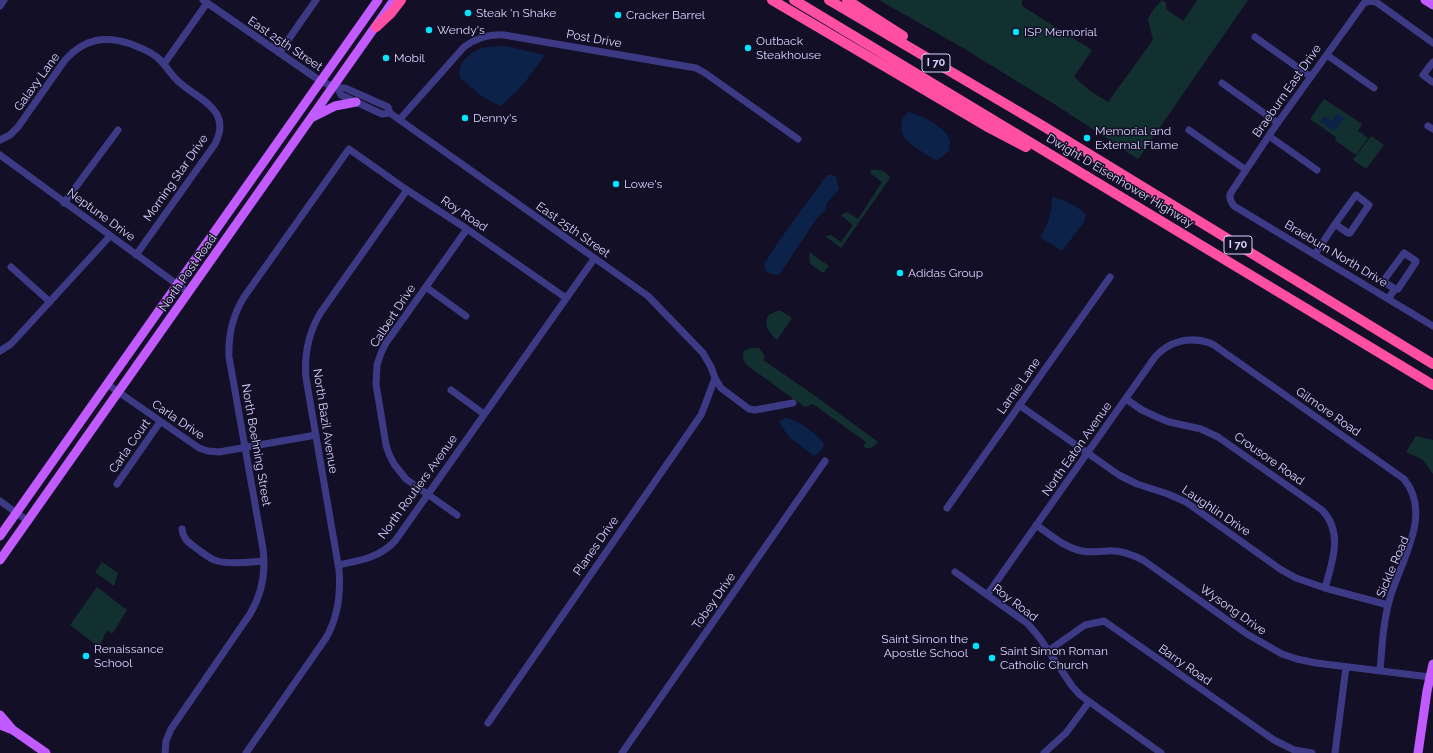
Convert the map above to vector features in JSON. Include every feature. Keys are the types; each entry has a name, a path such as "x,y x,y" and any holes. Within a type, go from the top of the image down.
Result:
{"highway":[{"path":"376,27 401,0"},
{"path":"765,0 825,32"},
{"path":"772,0 986,126 1132,204"},
{"name":"Dwight D Eisenhower Highway","path":"794,0 1433,385"},
{"name":"Dwight D Eisenhower Highway","path":"829,0 1043,126 1433,364"},
{"path":"847,0 970,77 1043,126"},
{"path":"1382,354 1433,391"}],"main road":[{"name":"North Post Road","path":"0,536 378,0"},
{"name":"North Post Road","path":"0,560 313,117 336,88 394,0"},
{"path":"1425,0 1433,6"},
{"path":"313,117 335,106 356,102"},
{"path":"1418,753 1433,664"},
{"path":"0,715 13,730"},
{"path":"0,725 13,730 46,753"}],"street":[{"path":"0,6 4,0"},
{"path":"279,53 316,0"},
{"path":"1368,1 1376,2 1433,43"},
{"name":"Braeburn East Drive","path":"1230,199 1230,193 1278,123 1361,5 1368,1"},
{"path":"164,64 205,2"},
{"name":"East 25th Street","path":"205,2 321,81 336,88 345,88 388,107 390,113 651,300 702,353 711,367 721,388 750,409 755,410 793,403"},
{"name":"Post Drive","path":"400,120 464,47 476,39 495,35 504,35 696,68 798,139"},
{"path":"1255,36 1311,76"},
{"name":"Morning Star Drive","path":"96,40 117,40 144,49 159,59 179,83 207,102 213,108 218,118 219,131 215,144 136,255"},
{"name":"Galaxy Lane","path":"0,140 10,135 18,127 69,56 84,44 96,40"},
{"path":"1326,55 1374,88"},
{"path":"1433,62 1423,75 1433,82"},
{"path":"1222,83 1278,123"},
{"name":"East 25th Street","path":"336,88 341,95 356,102 382,114 390,113"},
{"path":"64,203 118,130"},
{"path":"1189,130 1246,170"},
{"path":"1269,136 1317,170"},
{"name":"Roy Road","path":"349,149 566,298"},
{"name":"North Boehning Street","path":"165,753 165,744 170,728 253,610 262,585 264,561 229,357 230,335 234,319 244,297 349,149"},
{"name":"Neptune Drive","path":"0,155 188,293"},
{"name":"North Bazil Avenue","path":"338,565 304,365 306,346 320,312 407,190"},
{"path":"1315,254 1335,224 1355,195 1368,203 1369,206 1350,233 1335,224"},
{"name":"Braeburn North Drive","path":"1230,199 1234,206 1433,326"},
{"name":"Calbert Drive","path":"457,515 402,475 394,464 389,454 385,438 376,379 377,366 385,345 467,229"},
{"path":"0,351 11,344 110,236"},
{"path":"1378,293 1385,282 1384,280 1402,254 1405,253 1416,261 1416,263 1398,289 1395,289 1388,298"},
{"name":"North Routiers Avenue","path":"338,565 366,559 385,550 398,537 594,258"},
{"path":"11,267 50,302"},
{"name":"Larnie Lane","path":"947,508 1110,277"},
{"path":"1385,282 1395,289"},
{"path":"426,286 466,316"},
{"name":"North Eaton Avenue","path":"987,595 1155,357 1164,349 1181,341 1200,341"},
{"name":"Gilmore Road","path":"1200,341 1214,345 1404,479 1414,490 1419,499 1422,508 1422,519"},
{"name":"Planes Drive","path":"488,722 701,414 715,378"},
{"name":"Carla Drive","path":"107,384 192,444 208,451 219,452 316,435"},
{"path":"451,390 484,414"},
{"name":"Crousore Road","path":"1126,398 1142,410 1162,419 1193,427 1218,437 1322,510 1330,522 1335,538 1334,554 1325,588"},
{"name":"Laughlin Drive","path":"1020,405 1119,475 1186,502 1292,576 1325,588 1388,605"},
{"name":"Carla Court","path":"117,484 160,422"},
{"name":"Tobey Drive","path":"622,753 824,461"},
{"path":"0,501 28,520"},
{"name":"Sickle Road","path":"1380,671 1388,605 1398,577 1419,533 1422,519"},
{"name":"Wysong Drive","path":"1036,525 1061,543 1078,551 1117,551 1133,555 1143,560 1247,634 1277,652 1306,661 1431,678"},
{"path":"182,529 184,537 187,541 208,557 217,561 227,563 264,561"},
{"path":"246,753 329,634 336,615 340,597 338,565"},
{"name":"Roy Road","path":"955,572 1028,624 1072,686 1089,702 1160,753"},
{"name":"Barry Road","path":"1048,651 1085,625 1104,621 1279,743 1300,751 1312,753"},
{"path":"1335,753 1346,667"},
{"path":"1044,753 1066,733 1089,702"}],"green space":[{"path":"879,0 1022,0 1022,6 1092,50 1074,77 1090,91 1108,102 1153,40 1148,19 1153,10 1162,0 1166,3 1166,9 1183,21 1197,1 1196,0 1248,0 1138,159 1059,107 963,48"},
{"path":"1324,99 1362,124 1358,131 1368,138 1356,155 1335,140 1336,137 1310,119"},
{"path":"1371,136 1384,145 1366,169 1353,160"},
{"path":"872,170 882,171 890,178 841,248 825,236 831,235 841,242 853,225 841,215 847,212 858,219 882,182 870,173"},
{"path":"809,252 829,266 823,273 810,264"},
{"path":"777,311 781,311 792,318 777,340 768,329 766,322 769,315"},
{"path":"750,348 759,348 765,356 763,360 878,442 871,448 863,447 866,442 813,404 805,407 748,366 745,363 743,353"},
{"path":"1416,436 1433,440 1433,474 1423,460 1406,452"},
{"path":"102,562 118,573 114,586 95,572"},
{"path":"97,587 127,610 112,634 107,630 99,647 70,625"}],"water":[{"path":"505,46 545,55 519,89 500,106 483,97 460,78 459,73 464,60 475,51 486,47"},
{"path":"909,112 933,123 948,136 950,141 949,151 938,160 931,158 906,140 901,127 904,116"},
{"path":"1337,113 1344,118 1334,131 1320,121 1324,116 1332,121"},
{"path":"827,175 836,177 839,189 827,203 825,210 815,221 781,272 777,275 766,271 764,264"},
{"path":"1052,197 1070,203 1086,214 1084,222 1062,251 1040,237 1049,218"},
{"path":"785,418 801,424 818,437 824,445 820,452 814,456 789,437 779,422"}],"place":[{"name":"Steak 'n Shake","path":"468,13"},
{"name":"Cracker Barrel","path":"618,15"},
{"name":"Wendy's","path":"429,30"},
{"name":"ISP Memorial","path":"1016,32"},
{"name":"Outback Steakhouse","path":"748,48"},
{"name":"Mobil","path":"386,58"},
{"name":"Denny's","path":"465,118"},
{"name":"Memorial and External Flame","path":"1087,138"},
{"name":"Lowe's","path":"616,184"},
{"name":"Adidas Group","path":"900,273"},
{"name":"Saint Simon the Apostle School","path":"976,646"},
{"name":"Renaissance School","path":"86,656"},
{"name":"Saint Simon Roman Catholic Church","path":"992,658"}]}
